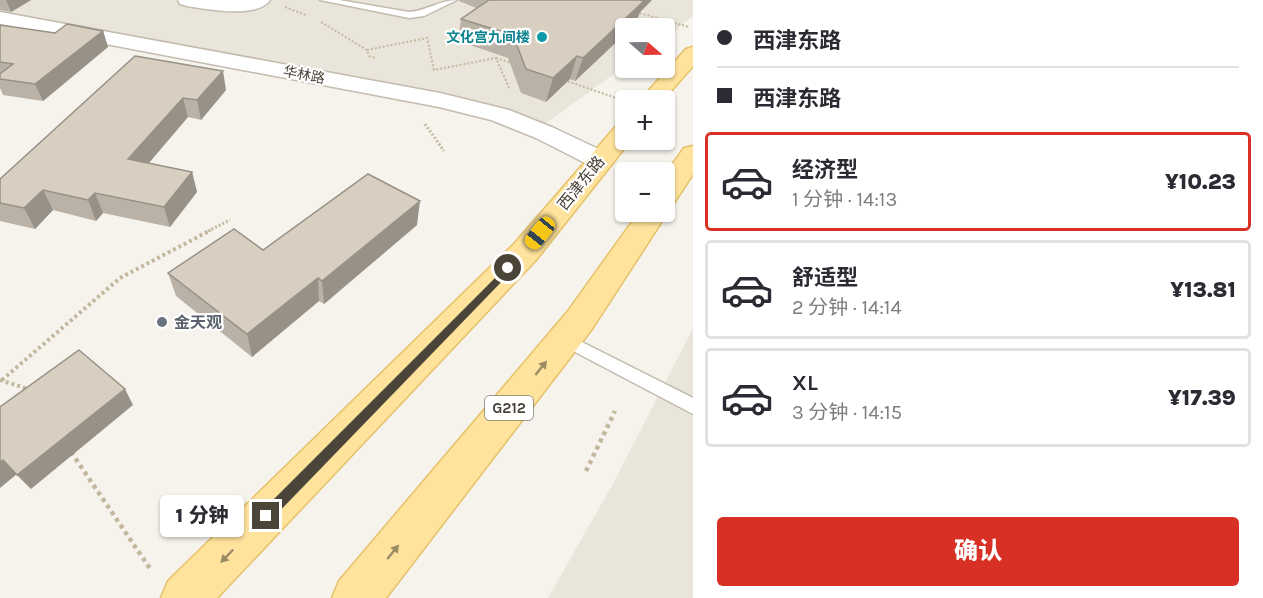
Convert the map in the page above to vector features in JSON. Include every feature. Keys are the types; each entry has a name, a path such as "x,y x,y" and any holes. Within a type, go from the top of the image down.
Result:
{"main road":[{"path":"660,90 693,53"},
{"name":"西津东路","path":"171,589 525,252 615,143"},
{"path":"675,180 693,154"},
{"name":"G212","path":"356,598 564,339 647,222"}],"street":[{"path":"188,0 235,6 256,2"},
{"name":"华林路","path":"0,18 440,100 500,115 545,133 600,160"}],"lane":[{"path":"324,0 409,15 422,14 453,0"},
{"path":"564,339 693,406"}],"path":[{"path":"256,2 291,8 308,16"},
{"path":"626,9 693,28"},
{"path":"317,21 367,50 427,38 434,70 496,58 518,65"},
{"path":"367,50 369,56"},
{"path":"496,58 514,98"},
{"path":"561,79 615,97"},
{"path":"1,381 120,278 230,220"},
{"path":"1,381 28,389 34,399"},
{"path":"586,471 615,411"},
{"path":"67,446 171,589"}],"shaded area":[{"path":"0,0 693,0 693,16 675,30 675,18 615,18 615,73 546,123 0,23"},
{"path":"693,328 693,598 548,598 614,482"}],"building":[{"name":"文化宫九间楼","path":"489,0 644,1 626,18 615,18 615,28 583,58 577,56 553,78 526,69 513,35 461,19"},
{"path":"67,24 103,31 35,84 0,79 0,74 13,64 0,62 0,25 55,33"},
{"path":"135,56 223,71 197,100 183,98 128,159 192,172 164,207 95,193 88,200 43,190 24,208 0,203 0,179"},
{"path":"368,174 420,201 322,281 318,278 247,334 168,273 234,229 263,250"},
{"path":"79,350 125,389 17,475 3,460 0,462 0,407"}],"place":[{"name":"文化宫九间楼","path":"542,37"},
{"name":"金天观","path":"162,322"}],"route":[{"path":"266,516 508,268"}]}
